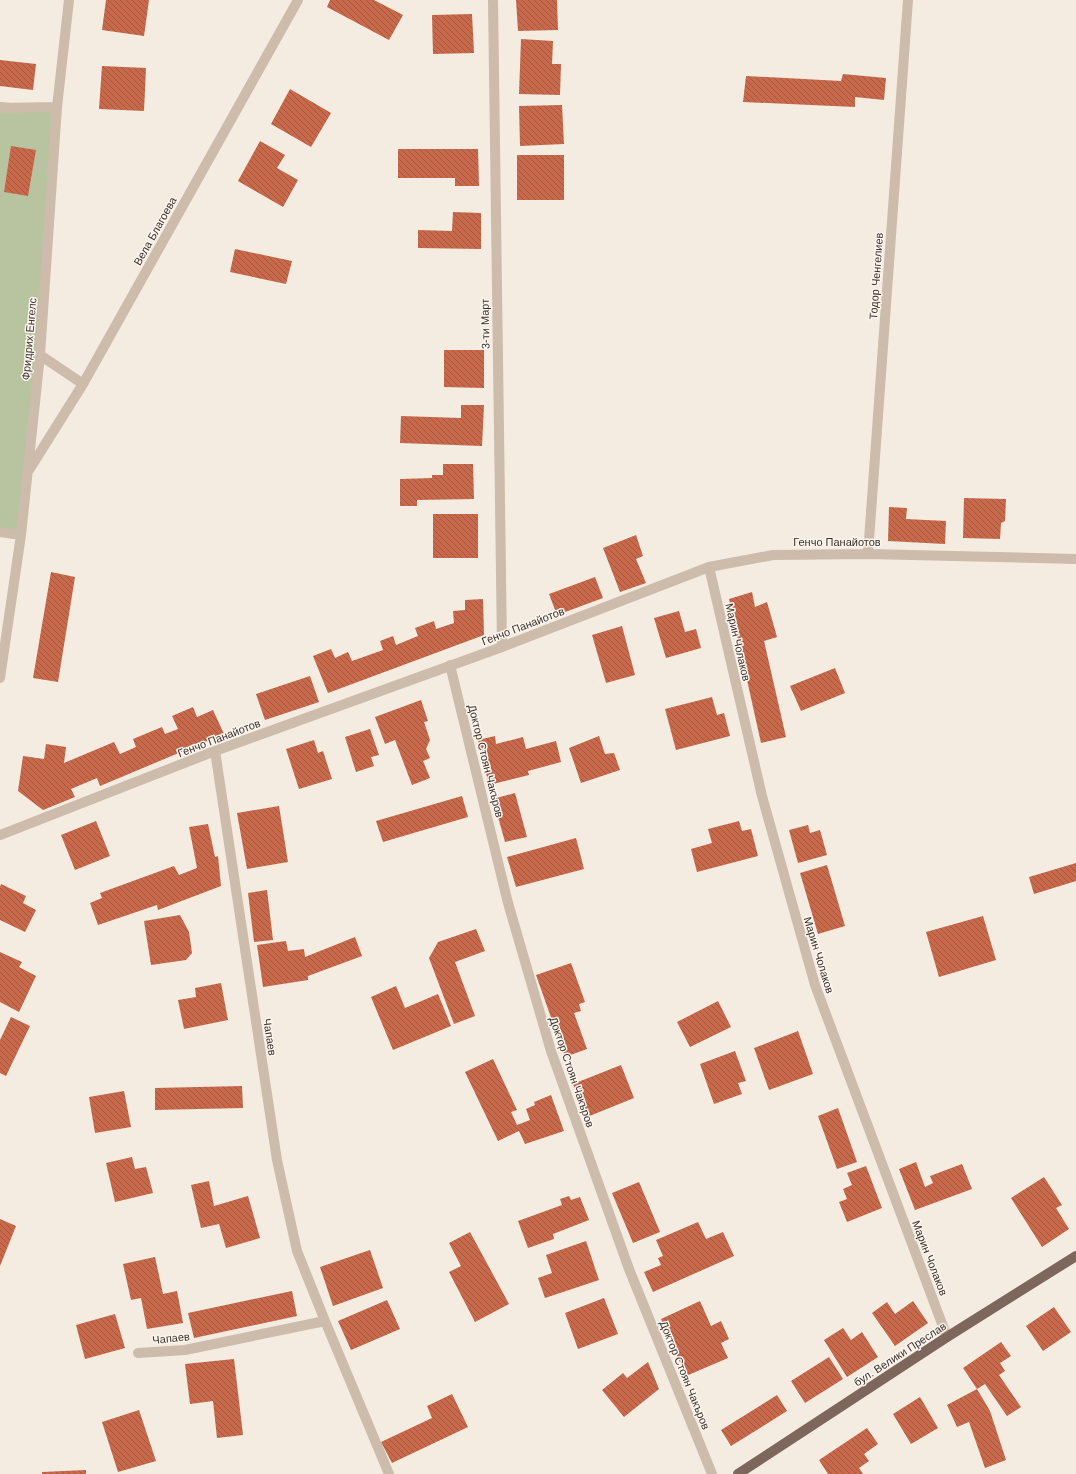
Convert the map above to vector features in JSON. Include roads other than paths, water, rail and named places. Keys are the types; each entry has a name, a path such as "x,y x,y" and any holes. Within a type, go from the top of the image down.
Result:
{"main road":[{"name":"бул. Велики Преслав","path":"743,1473 947,1336 1076,1256"}],"street":[{"name":"Фридрих Енгелс","path":"0,678 21,535 40,355 57,107 69,0"},
{"name":"Вела Благоева","path":"28,472 83,384 298,0"},
{"name":"3-ти Март","path":"493,0 502,647"},
{"name":"Тодор Ченгелиев","path":"868,554 908,0"},
{"path":"0,108 57,107"},
{"path":"40,355 83,384"},
{"path":"0,532 21,535"},
{"name":"Генчо Панайотов","path":"0,835 215,752 502,647 709,567 773,555 868,554 1076,560"},
{"name":"Марин Чолаков","path":"709,567 762,796 815,985 947,1336"},
{"name":"Доктор Стоян Чакъров","path":"450,665 508,903 551,1051 630,1270 712,1474"},
{"name":"Чапаев","path":"215,752 277,1160 297,1251 389,1474"},
{"name":"Чапаев","path":"138,1353 185,1350 325,1321"}]}
